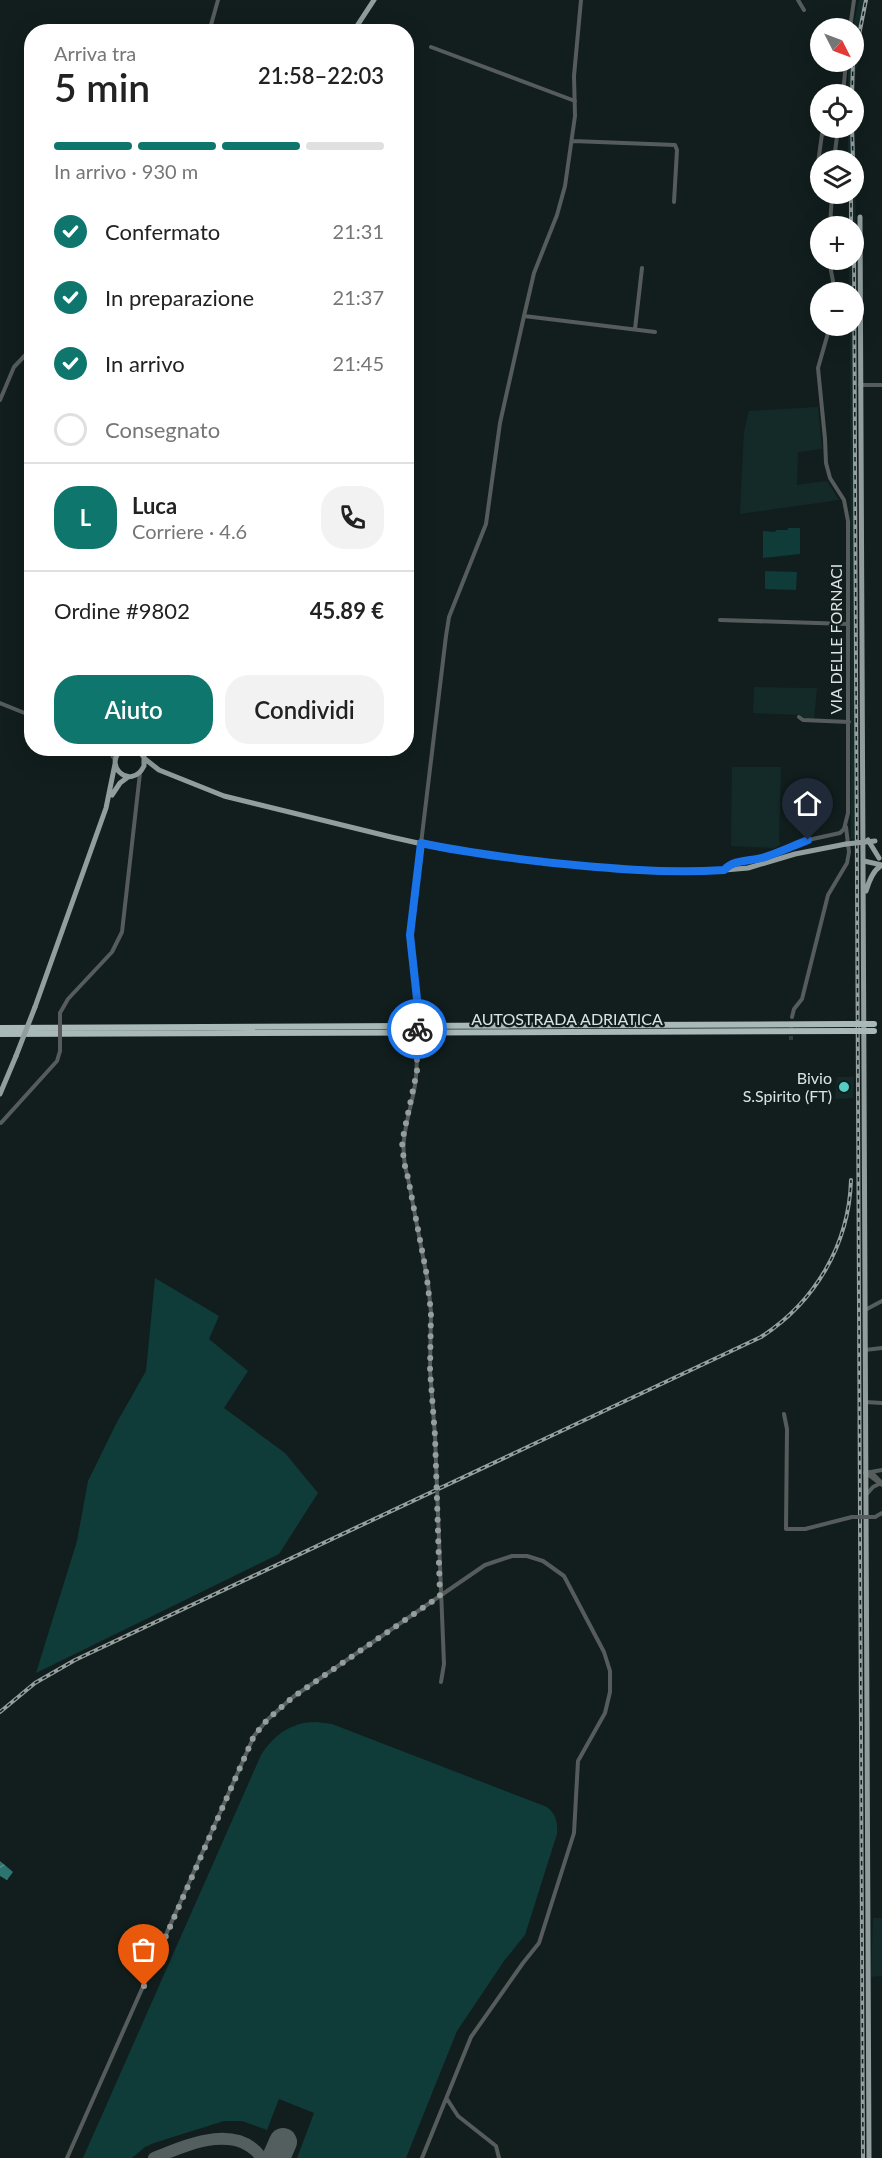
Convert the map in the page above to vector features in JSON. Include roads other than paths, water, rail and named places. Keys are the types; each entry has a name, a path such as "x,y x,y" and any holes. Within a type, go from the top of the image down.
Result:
{"highway":[{"name":"AUTOSTRADA ADRIATICA","path":"874,1028 882,1024"},
{"name":"AUTOSTRADA ADRIATICA","path":"0,1028 874,1028 882,1031"},
{"name":"AUTOSTRADA ADRIATICA","path":"0,1034 849,1028"}],"main road":[{"path":"358,24 374,0"},
{"path":"860,270 865,1402 868,1472 866,1496 869,2158"},
{"path":"0,1094 106,808 118,756"},
{"path":"142,756 159,770 224,796 471,853 589,867 702,872 748,868 804,851 879,840"},
{"path":"141,771 144,759"},
{"path":"115,762 120,773 130,777"},
{"path":"106,808 120,783 141,771 159,770"},
{"path":"864,830 880,859"},
{"path":"864,861 870,858 880,859"},
{"path":"864,861 882,865"},
{"path":"864,898 870,880 882,865"}],"street":[{"path":"210,24 218,0"},
{"path":"441,1682 444,1664 435,1436 430,1370 431,1312 428,1283 402,1142 415,1089 417,1049 417,1013 410,935 449,617 486,524 500,423 534,273 565,186 573,141 574,76 581,0"},
{"path":"798,0 804,10"},
{"path":"852,18 854,0"},
{"path":"431,47 575,101"},
{"path":"573,141 675,145 677,150 674,202"},
{"path":"635,329 642,268"},
{"path":"524,316 655,332"},
{"name":"VIA DELLE FORNACI","path":"792,1017 794,1009 802,999 828,895 847,863 849,852 845,826 850,805 847,511 844,500 827,470 818,372 821,351 826,336"},
{"path":"0,400 14,367 24,356"},
{"path":"860,385 882,385"},
{"path":"720,620 848,624"},
{"path":"0,703 24,713"},
{"path":"800,717 803,720 849,722"},
{"path":"112,756 115,762"},
{"path":"1,1123 57,1061 60,1051 60,1013 68,999 112,952 122,932 141,771"},
{"path":"130,777 135,781 137,792"},
{"path":"724,870 737,862 767,857 808,840 840,833 845,826"},
{"path":"865,1310 882,1301"},
{"path":"865,1350 882,1348"},
{"path":"865,1402 882,1403"},
{"path":"784,1414 787,1429 786,1529 805,1529 852,1517 875,1517 882,1513"},
{"path":"868,1472 881,1470 881,1483"},
{"path":"868,1472 881,1483"},
{"path":"866,1496 873,1486 881,1483"},
{"path":"67,2158 254,1736 267,1720 293,1697 485,1565 512,1556 527,1556 543,1561 564,1576 608,1663 610,1692 605,1713 578,1761 574,1833 539,1943 471,2037 423,2158"},
{"path":"447,2099 458,2116 496,2146 499,2158"}],"water":[{"path":"0,1861 13,1872 7,1880 0,1876"}],"tunnel":[{"path":"791,1022 791,1040"}],"railway":[{"path":"862,18 866,0"},
{"path":"852,84 853,72"},
{"path":"852,138 853,150"},
{"path":"851,204 851,216"},
{"path":"854,270 863,2158"},
{"path":"0,1712 35,1683 75,1660 761,1337 798,1307 826,1270 844,1227 851,1180"}],"place":[{"name":"Bivio S.Spirito (FT)","path":"844,1087"}]}
